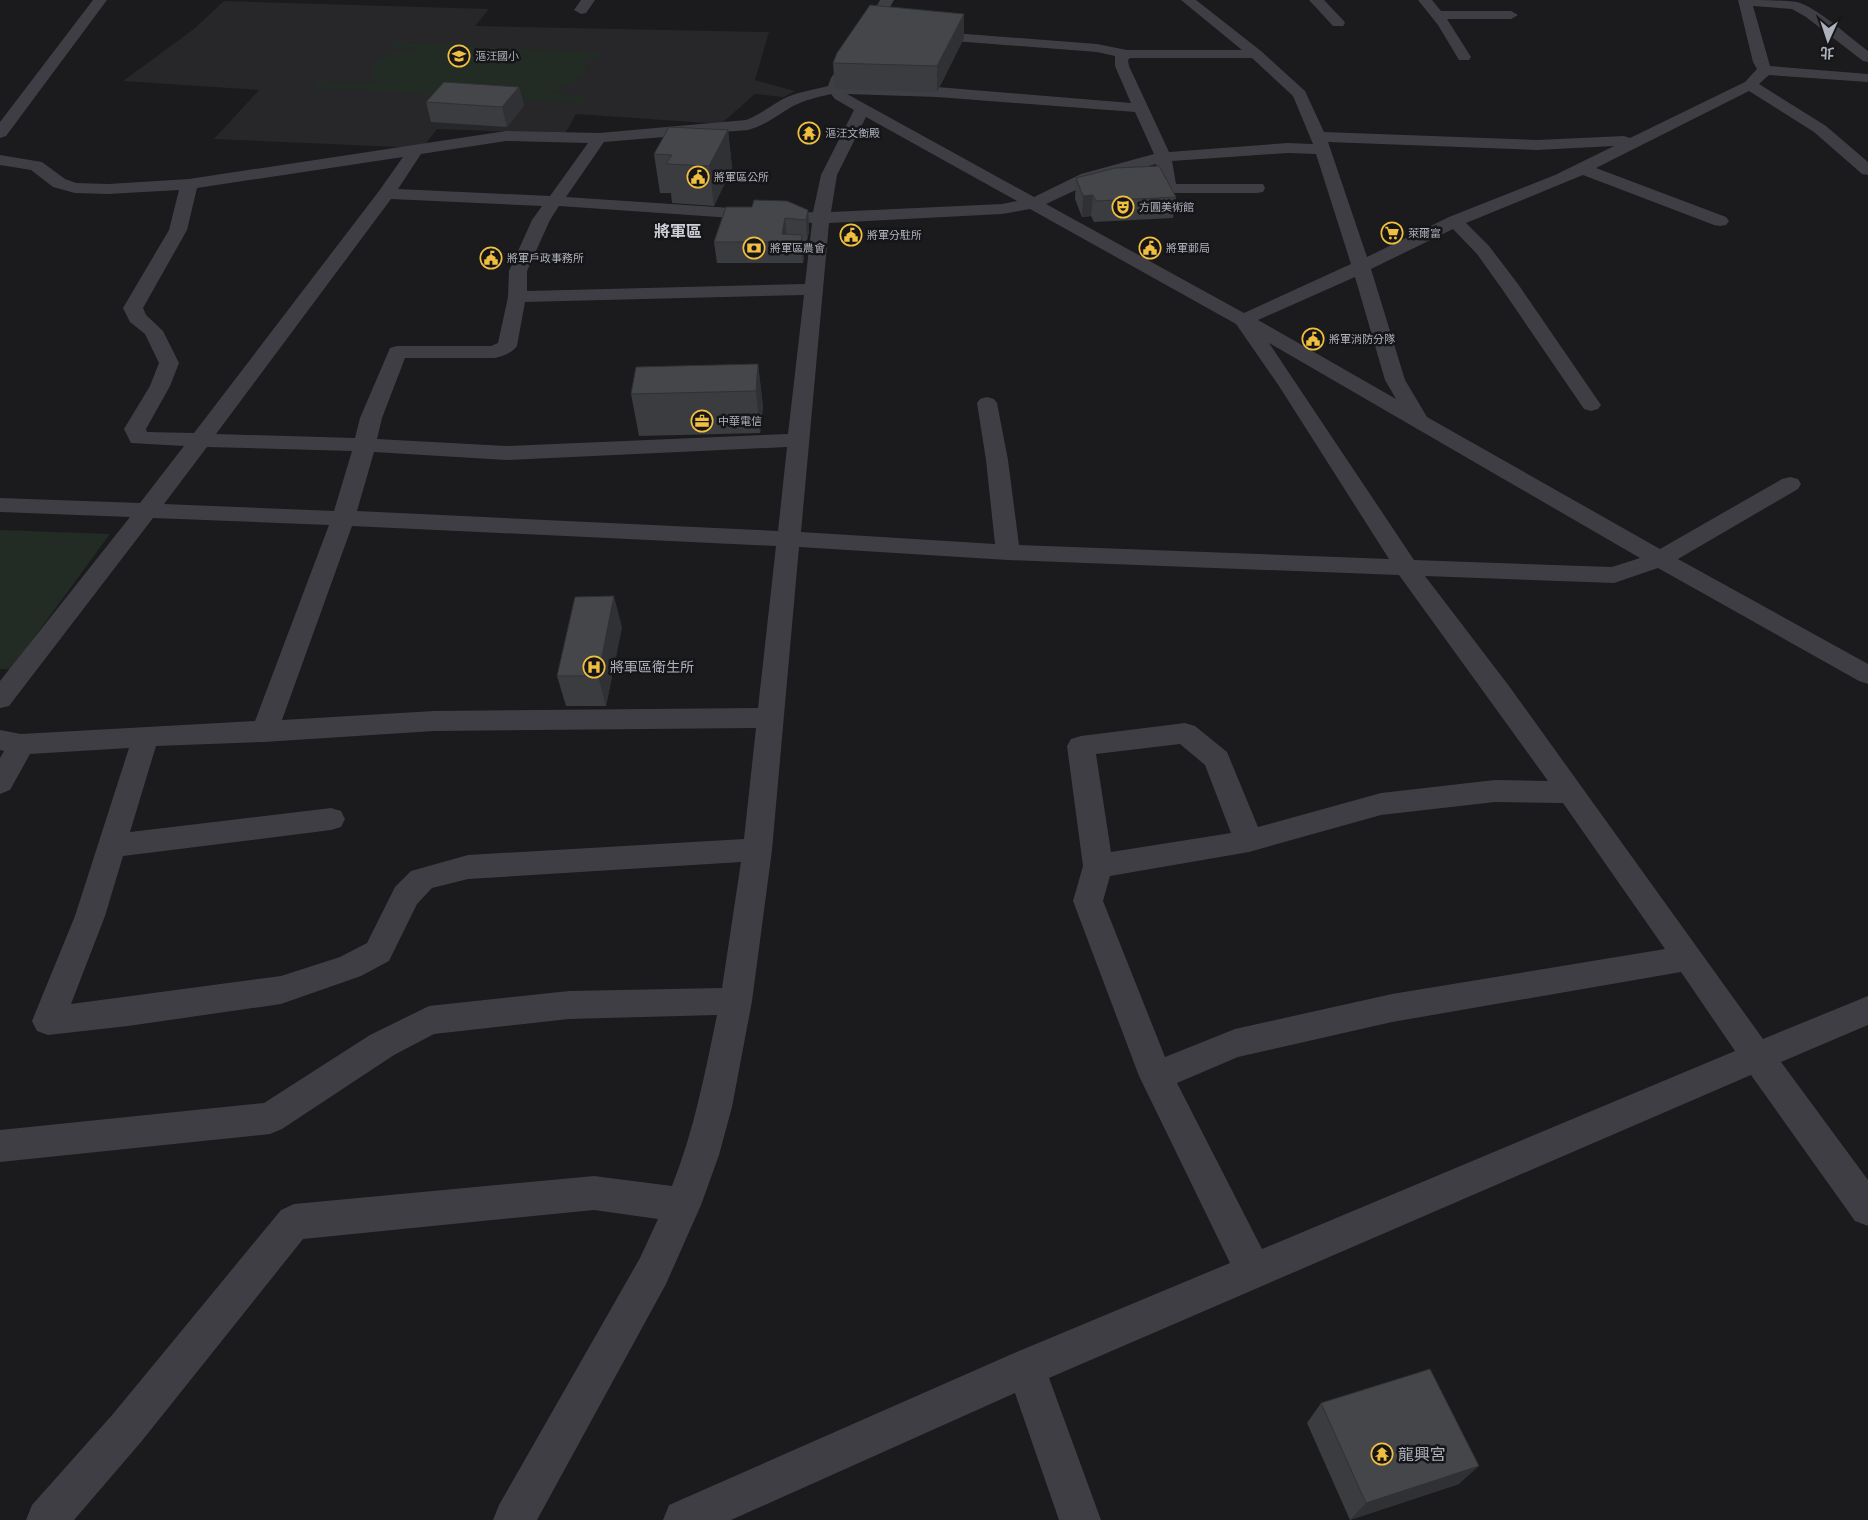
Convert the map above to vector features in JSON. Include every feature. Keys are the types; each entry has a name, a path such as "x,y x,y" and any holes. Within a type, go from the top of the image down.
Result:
{"street":[{"path":"0,132 100,0"},
{"path":"835,89 838,78 870,30 887,0"},
{"path":"1188,0 1256,54 1300,94 1321,143 1395,380 1419,421"},
{"path":"1316,0 1338,23"},
{"path":"1425,0 1464,57"},
{"path":"1765,70 1760,62 1745,1 1794,5 1811,14 1868,58"},
{"path":"1437,15 1510,15"},
{"path":"870,30 889,32"},
{"path":"917,34 1097,48 1127,54 1256,54"},
{"path":"1127,54 1121,58 1122,66 1163,157 1169,189 1257,188"},
{"path":"1243,320 1361,267 1455,221 1561,178 1750,85 1765,70 1868,78"},
{"path":"1750,85 1820,129 1868,170"},
{"path":"835,89 840,96 1243,320 1660,560 1868,675"},
{"path":"0,160 36,166 59,183 76,188 108,189 189,184 506,136 599,138 748,125 764,119 787,103 801,97 835,89 937,92 1142,108"},
{"path":"514,1520 652,1271 684,1204 702,1155 715,1107 736,1002 757,850 821,218 829,175 863,108"},
{"path":"264,732 343,518 366,445 372,418 397,352 496,352 507,346 517,297 518,272 541,220 599,138"},
{"path":"386,194 555,201 821,218 1002,209 1034,203 1087,178 1163,157 1288,148 1321,143 1537,145 1637,140"},
{"path":"0,699 83,595 386,194 415,150"},
{"path":"1580,168 1720,221"},
{"path":"189,184 178,230 133,308 137,318 153,331 169,363 160,386 135,429 139,438 366,445 506,453 799,440"},
{"path":"1455,221 1483,250 1591,405"},
{"path":"517,297 610,292 814,290"},
{"path":"1243,320 1289,386 1407,568 1500,693 1689,958 1757,1057 1868,1209"},
{"path":"986,403 997,460 1008,552"},
{"path":"0,505 343,518 788,539 1008,552 1614,575 1660,560 1790,484"},
{"path":"0,783 10,742 264,732 434,721 771,718"},
{"path":"1249,841 1217,759 1185,733 1081,746 1098,866 1088,901 1156,1076 1254,1272"},
{"path":"146,736 90,916 48,1021 128,1012 281,990 350,967 378,952 406,896 422,879 468,866 757,850"},
{"path":"1098,866 1249,841 1381,804 1495,791 1569,792"},
{"path":"112,846 331,819"},
{"path":"1156,1076 1236,1043 1392,1008 1689,958"},
{"path":"0,1146 270,1118 382,1045 429,1020 569,1005 736,1002"},
{"path":"684,1520 1026,1368 1868,1010"},
{"path":"47,1520 127,1428 294,1222 594,1193 684,1204"},
{"path":"1026,1368 1080,1520"}],"shaded area":[{"name":"漚汪國小","path":"224,1 489,9 475,26 769,32 755,80 795,91 784,97 755,94 721,124 576,114 565,134 437,129 422,148 214,139 259,90 123,81 194,29"},
{"path":"395,42 600,53 599,58 583,59 587,67 585,74 569,85 552,92 587,97 580,103 312,87 316,82 377,83 371,76 374,65 389,54 417,48 391,47"},
{"path":"0,530 110,534 11,669 0,669"}],"building":[{"path":"870,5 964,14 937,66 833,63 837,53"},
{"path":"444,82 519,87 502,107 426,102"},
{"path":"669,127 728,130 709,166 666,164 672,155 654,154"},
{"path":"1159,166 1176,197 1096,201 1093,195 1083,196 1076,178 1115,168"},
{"path":"754,200 787,201 808,210 806,220 785,218 782,234 802,235 801,242 714,242 726,207 752,207"},
{"path":"758,364 756,391 631,394 636,367"},
{"path":"614,596 598,676 557,676 575,597"},
{"name":"龍興宮","path":"1430,1369 1479,1466 1366,1503 1321,1403"}],"place":[{"name":"漚汪國小","path":"459,56"},
{"name":"漚汪文衡殿","path":"809,133"},
{"name":"將軍區公所","path":"698,177"},
{"name":"方圓美術館","path":"1123,207"},
{"name":"萊爾富","path":"1392,233"},
{"name":"將軍分駐所","path":"851,235"},
{"name":"將軍區農會","path":"754,248"},
{"name":"將軍郵局","path":"1150,248"},
{"name":"將軍戶政事務所","path":"491,258"},
{"name":"將軍消防分隊","path":"1313,339"},
{"name":"中華電信","path":"702,421"},
{"name":"將軍區衛生所","path":"594,667"},
{"name":"龍興宮","path":"1382,1454"}],"district":[{"name":"將軍區","path":"678,231"}]}
